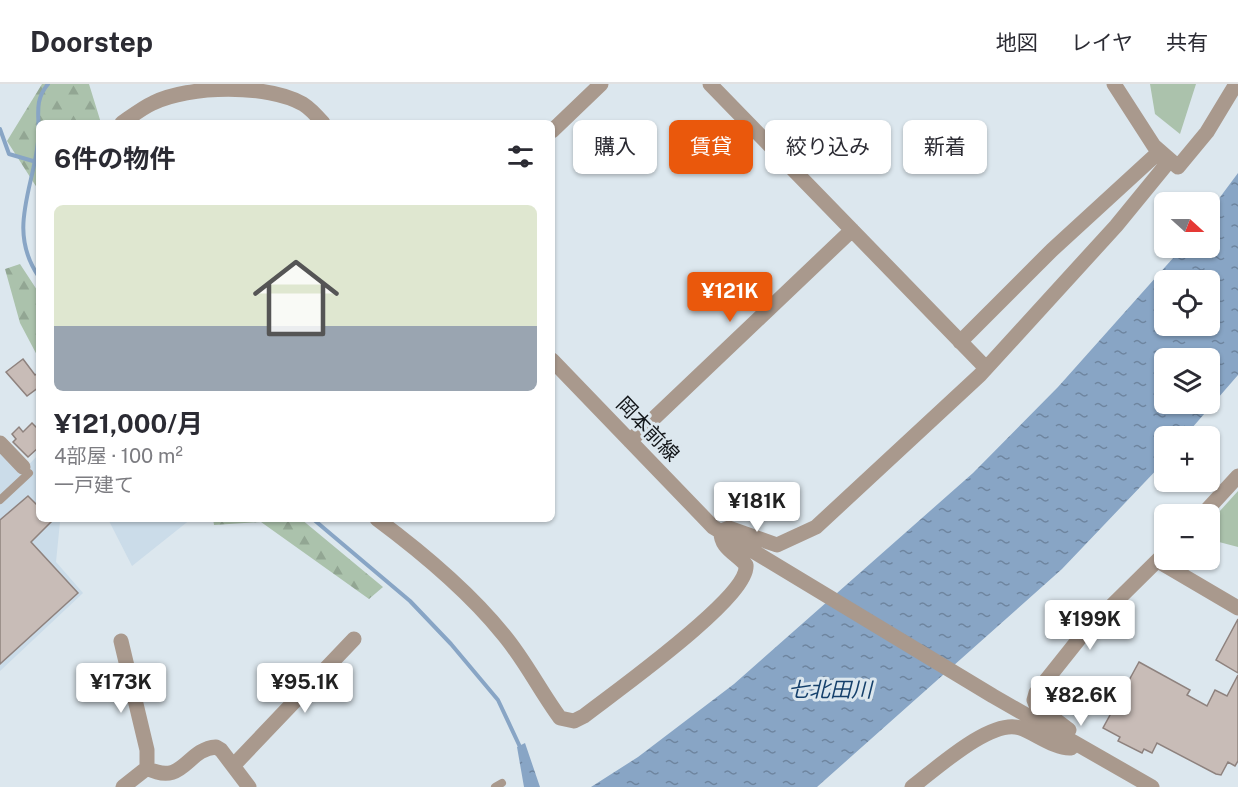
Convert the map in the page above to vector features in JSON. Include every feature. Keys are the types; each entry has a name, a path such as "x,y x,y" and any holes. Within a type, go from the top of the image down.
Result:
{"street":[{"path":"555,128 601,84"},
{"path":"710,84 986,368"},
{"path":"1114,84 1154,146 1178,167 1207,132 1236,84"},
{"path":"127,120 165,98 184,93 229,88 270,92 292,99 303,104 320,120"},
{"path":"960,342 1052,250 1165,155"},
{"path":"717,529 729,528 763,542 777,545 816,526 986,368 1116,226 1165,155"},
{"path":"630,441 852,230"},
{"name":"岡本前線","path":"555,363 717,529"},
{"path":"0,443 26,470"},
{"path":"1212,504 1238,476"},
{"path":"381,522 419,553 488,618 539,683 560,718 567,721 584,716 698,627 737,588 743,578 746,565 726,548 717,529"},
{"path":"717,529 784,567 993,696 1152,787"},
{"path":"1082,747 1075,733 1036,705 1034,700 1036,693 1083,634 1154,565"},
{"path":"1179,570 1238,608"},
{"path":"233,766 354,639"},
{"path":"121,641 147,750 147,768"},
{"path":"912,787 959,751 996,728 1017,727 1067,748 1082,747"},
{"path":"147,768 161,776 170,775 211,747 221,750 249,787"},
{"path":"123,787 147,768"}],"lane":[{"path":"0,500 26,470"}],"shaded area":[{"path":"0,453 20,474 36,457 36,522 60,522 56,562 83,593 0,671"},
{"path":"110,522 187,522 132,566"}],"green space":[{"path":"42,84 89,84 100,120 36,120 36,186 7,141"},
{"path":"1150,84 1196,84 1180,134 1155,114"},
{"path":"20,264 36,288 36,353 20,323 5,269"},
{"path":"1238,491 1238,547 1220,542 1220,511"},
{"path":"214,522 261,522 214,525"},
{"path":"261,522 305,522 383,587 369,599"}],"water":[{"name":"七北田川","path":"1238,173 1238,375 1220,396 1220,348 1154,348 1154,414 1204,414 1194,426 1154,426 1154,472 1062,569 817,787 591,787 638,757 734,684 973,473 1058,387 1154,279 1154,336 1220,336 1220,270 1162,270 1173,258 1220,258 1220,197"},
{"path":"525,743 540,787 524,787 517,747"}],"building":[{"path":"23,359 36,374 36,389 27,396 6,372"},
{"path":"32,423 36,427 36,450 28,457 13,442 16,439 12,434 19,427 23,432"},
{"path":"28,496 36,504 36,522 51,522 31,542 78,593 0,664 0,520"},
{"path":"1238,619 1238,673 1216,660"},
{"path":"1139,662 1190,690 1187,695 1207,706 1215,690 1227,696 1238,675 1238,761 1235,766 1228,762 1221,775 1216,774 1157,743 1152,753 1144,749 1142,753 1118,741 1120,737 1103,728"}],"waterway":[{"path":"38,120 40,98 48,84"},
{"path":"0,129 9,154 33,161"},
{"path":"36,153 23,226 25,243 36,271"},
{"path":"317,522 410,601 451,644 498,700 521,749"}]}
